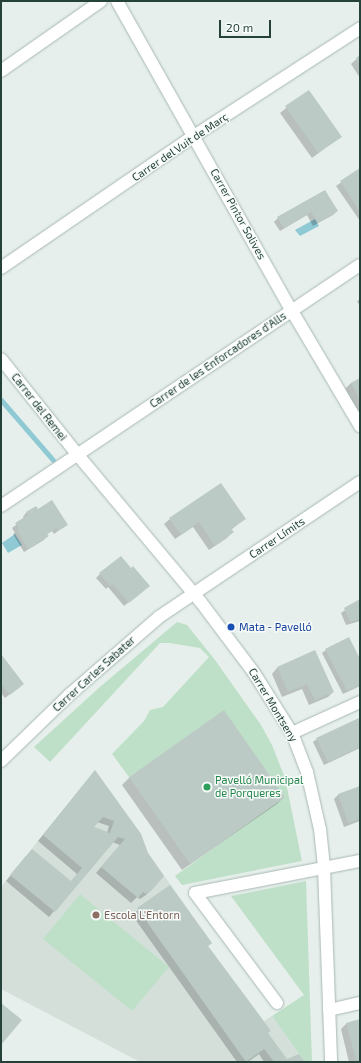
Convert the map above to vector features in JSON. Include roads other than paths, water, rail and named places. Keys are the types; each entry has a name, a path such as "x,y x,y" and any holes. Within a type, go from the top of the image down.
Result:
{"street":[{"path":"1,71 101,1"},
{"name":"Carrer Pintor Solives","path":"117,1 292,311 360,426"},
{"name":"Carrer del Vuit de Març","path":"1,268 194,136 360,28"},
{"name":"Carrer de les Enforcadores d'Alls","path":"1,506 360,265"},
{"name":"Carrer del Remei","path":"1,359 77,454"},
{"name":"Carrer Montseny","path":"77,454 238,650 292,733 300,751 314,798 320,829 324,868 332,1062"},
{"name":"Carrer Límits","path":"194,595 360,482"},
{"name":"Carrer Carles Sabater","path":"1,761 32,730 112,656 159,617 194,595"},
{"path":"292,733 360,702"},
{"path":"277,1003 195,893 360,862"},
{"path":"329,1010 360,1003"}],"water":[{"path":"315,219 319,226 300,236 295,230"},
{"path":"15,534 22,545 8,553 2,543"}],"waterway":[{"path":"1,400 53,460"}],"place":[{"name":"Mata - Pavelló","path":"231,627"},
{"name":"Pavelló Municipal de Porqueres","path":"207,787"},
{"name":"Escola L'Entorn","path":"96,915"}]}
